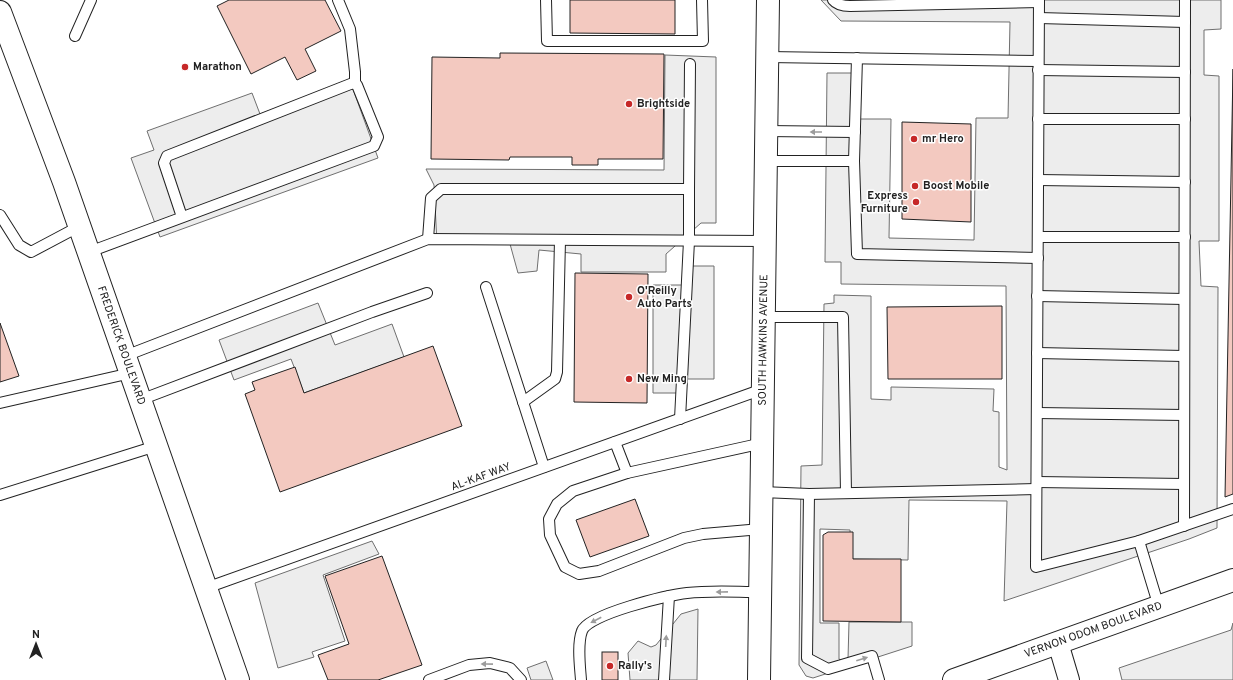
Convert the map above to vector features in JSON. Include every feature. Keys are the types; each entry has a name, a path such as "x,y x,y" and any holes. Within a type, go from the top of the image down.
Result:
{"street":[{"name":"SOUTH HAWKINS AVENUE","path":"759,680 768,0"},
{"name":"FREDERICK BOULEVARD","path":"0,12 80,226 238,680"},
{"name":"VERNON ODOM BOULEVARD","path":"959,679 1233,580"},
{"path":"1058,643 1069,680"}],"lane":[{"path":"75,36 92,0"},
{"path":"89,252 374,146 378,137 357,85 355,84 350,29 338,0"},
{"path":"546,0 547,41 703,41 702,0"},
{"path":"833,0 841,6 1039,1 1036,567 1139,541 1233,509"},
{"path":"1184,526 1185,0"},
{"path":"1039,18 1185,22"},
{"path":"768,57 857,58 1185,72"},
{"path":"857,58 854,161 857,254 1038,258"},
{"path":"680,419 689,241 690,64"},
{"path":"182,217 164,163 167,156 353,83 355,84"},
{"path":"1038,119 1185,119"},
{"path":"766,131 855,132"},
{"path":"766,161 854,161"},
{"path":"1038,180 1185,182"},
{"path":"428,239 431,198 441,189 689,189"},
{"path":"0,215 18,245 31,252 80,226"},
{"path":"1038,237 1185,237"},
{"path":"0,403 128,364 428,239 765,241"},
{"path":"523,402 555,379 557,372 560,240"},
{"path":"486,287 544,467"},
{"path":"140,400 372,312 427,293"},
{"path":"1037,296 1184,299"},
{"path":"764,317 843,317 846,493"},
{"path":"1037,353 1184,356"},
{"name":"AL-KAF WAY","path":"206,588 763,389"},
{"path":"1037,413 1184,415"},
{"path":"615,442 627,473"},
{"path":"761,529 703,534 684,538 599,572 579,574 565,567 550,535 549,519 557,504 573,491 627,473 763,444"},
{"path":"0,495 156,446"},
{"path":"762,492 809,494 1037,485 1184,484"},
{"path":"809,494 807,658 828,670 872,656 879,680"},
{"path":"1139,541 1159,607"},
{"path":"581,680 580,644 582,630 594,619 651,600 668,596 687,593 761,592"},
{"path":"664,680 668,596"},
{"path":"429,680 469,665 490,663 510,668 520,680"}],"shaded area":[{"path":"821,0 1221,0 1221,29 1204,30 1204,75 1219,76 1219,241 1199,241 1201,286 1218,287 1217,528 1189,539 1004,601 1007,501 909,500 908,560 851,559 850,530 820,529 820,623 839,623 839,659 842,661 848,659 849,622 912,622 912,646 813,678 806,676 799,665 801,466 822,465 824,304 834,303 834,295 871,296 871,399 891,400 891,387 994,389 993,411 999,412 999,467 1007,470 1006,286 841,284 841,262 825,262 827,73 852,73 851,119 891,119 889,238 974,240 976,118 1008,118 1010,22 841,21"},
{"path":"665,55 716,57 716,223 701,223 666,254 666,272 581,272 581,254 539,250 537,271 518,273 510,244 437,244 434,185 426,169 664,170"},
{"path":"350,81 378,158 160,237 131,158 154,150 147,131 252,93 260,114"},
{"path":"691,266 714,266 714,379 678,379 678,393 653,393 653,285 691,285"},
{"path":"318,303 335,345 392,324 404,357 304,393 291,359 234,380 219,340"},
{"path":"372,541 379,554 323,575 345,641 312,652 314,657 278,668 255,583"},
{"path":"698,609 697,680 630,680 628,653 638,641 651,647 656,645 681,614"},
{"path":"1233,623 1233,680 1122,680 1119,668 1231,630"},
{"path":"546,661 553,680 531,680 527,668"}],"building":[{"path":"229,0 325,0 341,31 305,49 316,71 297,80 285,57 251,74 217,6"},
{"path":"570,0 675,0 675,34 570,33"},
{"path":"500,53 664,54 663,159 598,159 598,165 572,165 572,157 510,157 509,160 431,159 432,57 500,58"},
{"path":"1233,69 1233,494 1225,497"},
{"path":"902,122 971,124 971,222 902,219"},
{"path":"575,273 648,274 647,403 574,402"},
{"path":"1002,306 1002,379 888,379 887,307"},
{"path":"0,323 19,376 0,382"},
{"path":"433,346 462,426 280,492 245,394 255,390 252,382 295,367 304,393"},
{"path":"635,499 649,536 590,557 576,520"},
{"path":"828,532 853,532 853,559 901,559 901,622 823,621 823,535"},
{"path":"382,556 422,665 378,680 328,680 318,655 349,644 325,576"},
{"name":"Rally's","path":"602,652 618,652 618,680 602,680"}],"place":[{"name":"Marathon","path":"185,67"},
{"name":"Brightside","path":"629,104"},
{"name":"mr Hero","path":"914,139"},
{"name":"Boost Mobile","path":"915,186"},
{"name":"Express Furniture","path":"916,202"},
{"name":"O'Reilly Auto Parts","path":"629,297"},
{"name":"New Ming","path":"629,379"},
{"name":"Rally's","path":"610,666"}]}
